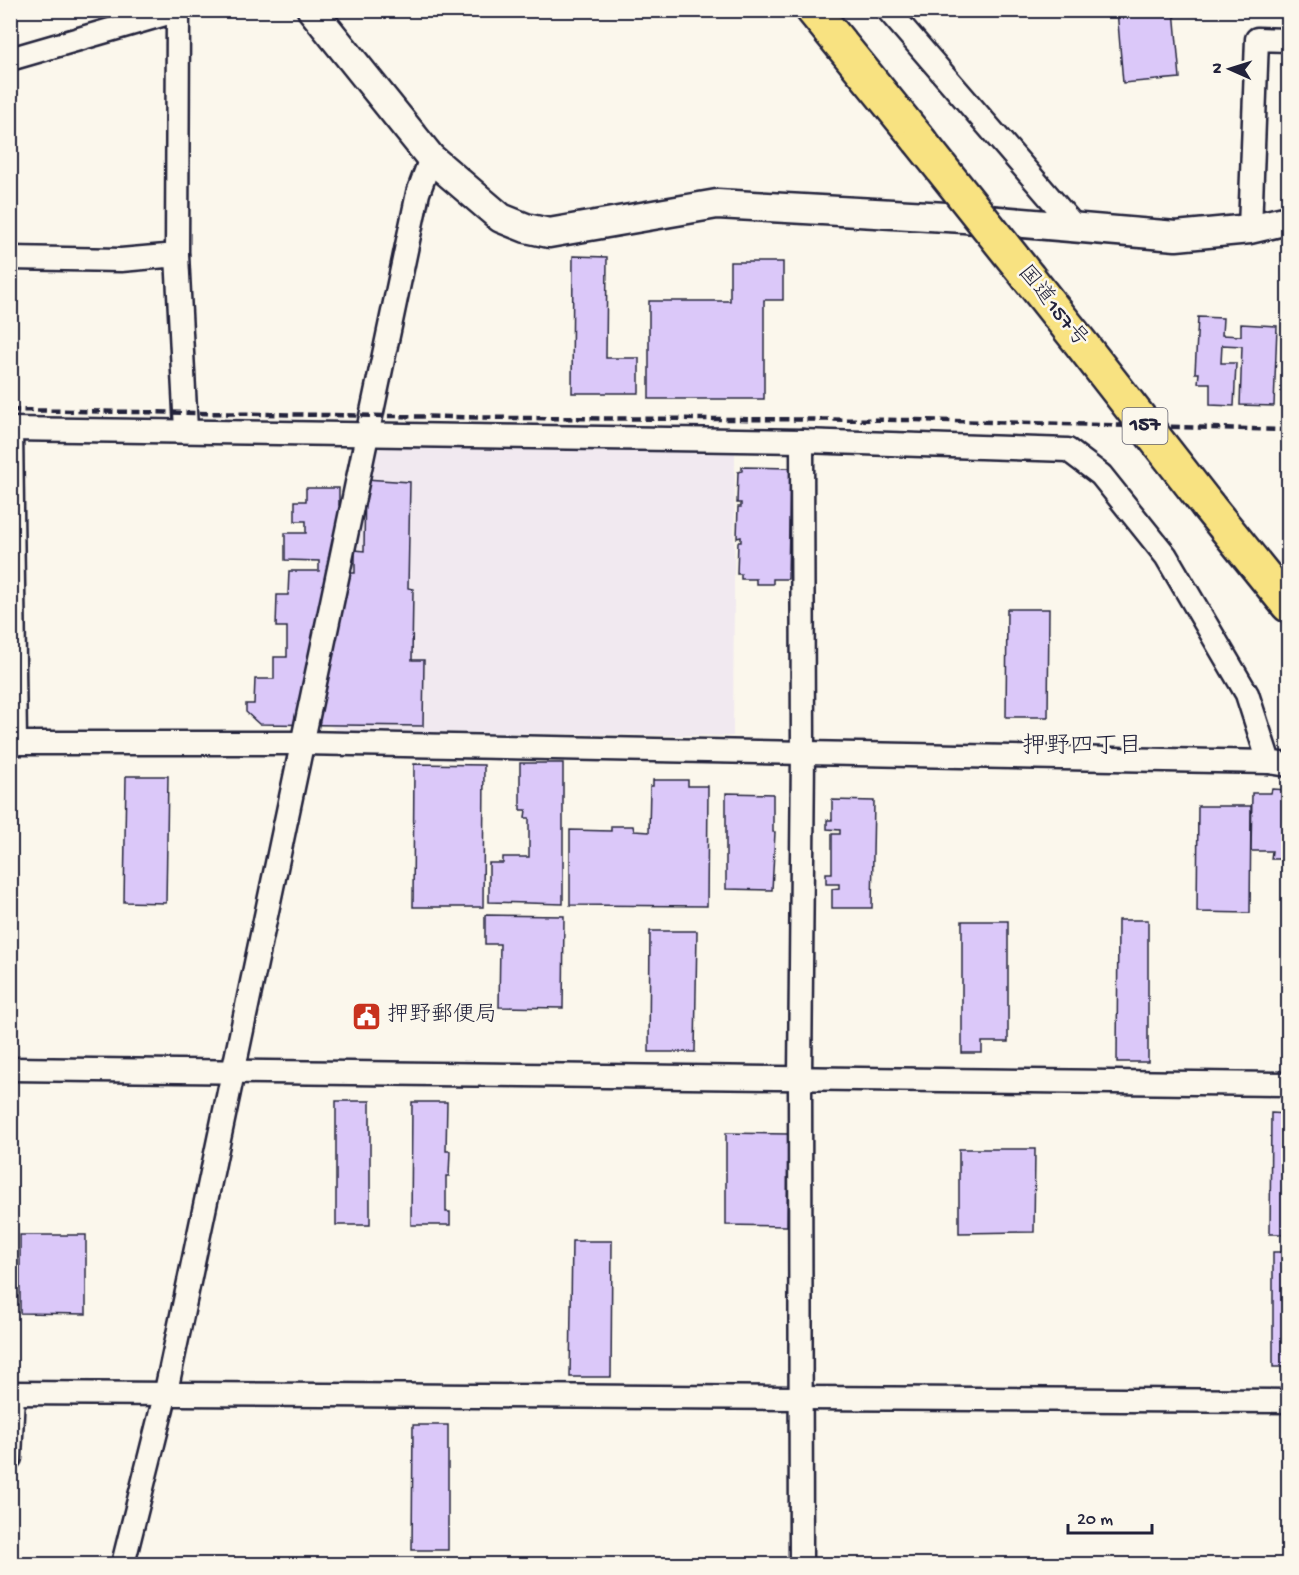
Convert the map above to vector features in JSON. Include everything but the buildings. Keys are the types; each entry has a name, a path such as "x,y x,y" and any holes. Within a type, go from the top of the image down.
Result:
{"highway":[{"name":"国道157号","path":"813,10 920,140 1288,605"}],"street":[{"path":"312,10 430,158 501,218 526,228 549,233 717,204 1176,236 1250,229 1288,220"},
{"path":"888,10 1076,228"},
{"path":"10,59 178,11 177,255 186,429"},
{"path":"1250,229 1257,39 1288,40"},
{"path":"123,1564 165,1396 365,435 418,193 430,158"},
{"path":"10,258 122,260 177,255"},
{"path":"11,429 186,429 365,435 802,441 1068,450 1101,475 1166,556 1247,694 1279,764 302,743 13,743 11,429"},
{"path":"801,1564 802,441"},
{"path":"10,1069 1288,1084"},
{"path":"10,1458 12,1393 165,1396 1288,1401"}],"shaded area":[{"path":"386,445 735,452 733,736 338,731 321,720 376,450"}],"railway":[{"path":"10,410 516,418 916,420 1288,430"}],"place":[{"name":"押野郵便局","path":"366,1016"}],"district":[{"name":"押野四丁目","path":"1082,747"}]}
